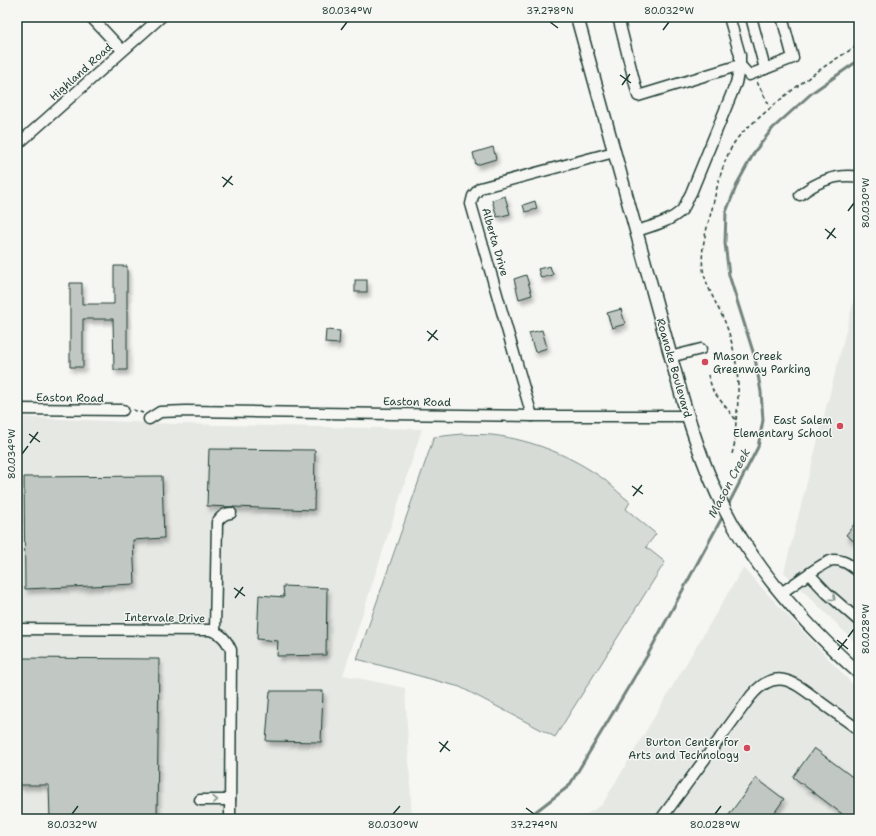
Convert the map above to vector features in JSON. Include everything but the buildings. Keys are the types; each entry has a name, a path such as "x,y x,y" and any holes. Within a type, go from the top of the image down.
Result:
{"main road":[{"name":"Roanoke Boulevard","path":"577,17 670,357 700,453 723,506 760,567 814,630 859,673"}],"street":[{"path":"91,17 122,50"},
{"name":"Highland Road","path":"17,144 161,17"},
{"path":"618,17 638,96 740,65"},
{"path":"636,231 658,224 673,217 683,209 691,193 736,83 740,65 740,55 729,17"},
{"path":"751,17 765,70"},
{"path":"740,65 749,75 793,58 782,17"},
{"name":"Alberta Drive","path":"532,416 471,204 473,196 480,188 614,152"},
{"path":"800,195 817,183 829,179 842,176 859,176"},
{"path":"670,357 701,349"},
{"name":"Easton Road","path":"17,409 123,410"},
{"name":"Easton Road","path":"149,419 160,412 688,416"},
{"path":"216,632 217,522 220,517 231,513"},
{"path":"781,593 823,564 833,559 846,562 859,572"},
{"path":"809,574 827,593 859,621"},
{"name":"Intervale Drive","path":"17,629 209,630 216,632 224,638 231,650 230,819"},
{"path":"661,819 750,696 756,689 766,683 780,680 796,684 859,730"},
{"path":"200,800 230,800"}],"path":[{"path":"732,454 735,442 739,390 736,363 725,323 707,282 703,269 704,238 726,159 734,143 744,130 826,65 859,45"},
{"path":"757,82 771,108"},
{"path":"708,375 713,391 736,420"},
{"path":"123,410 137,410 142,412 149,419"}],"shaded area":[{"name":"East Salem Elementary School","path":"859,280 859,646 784,572"},
{"path":"17,417 174,424 422,429 343,675 405,688 412,819 17,819"},
{"path":"462,434 507,437 537,445 552,450 592,471 605,480 630,502 626,509 656,534 646,547 665,562 555,737 460,687 357,659 434,437"},
{"name":"Burton Center for Arts and Technology","path":"743,568 859,691 859,819 579,819 602,805"}],"waterway":[{"name":"Mason Creek","path":"727,507 758,447 763,420 761,392 755,358 729,275 725,243 726,212 738,182 755,151 773,128 813,92 859,60"},
{"name":"Mason Creek","path":"526,819 569,786 647,656 724,514"}],"place":[{"name":"Mason Creek Greenway Parking","path":"705,362"},
{"name":"East Salem Elementary School","path":"840,426"},
{"name":"Burton Center for Arts and Technology","path":"747,748"}]}
